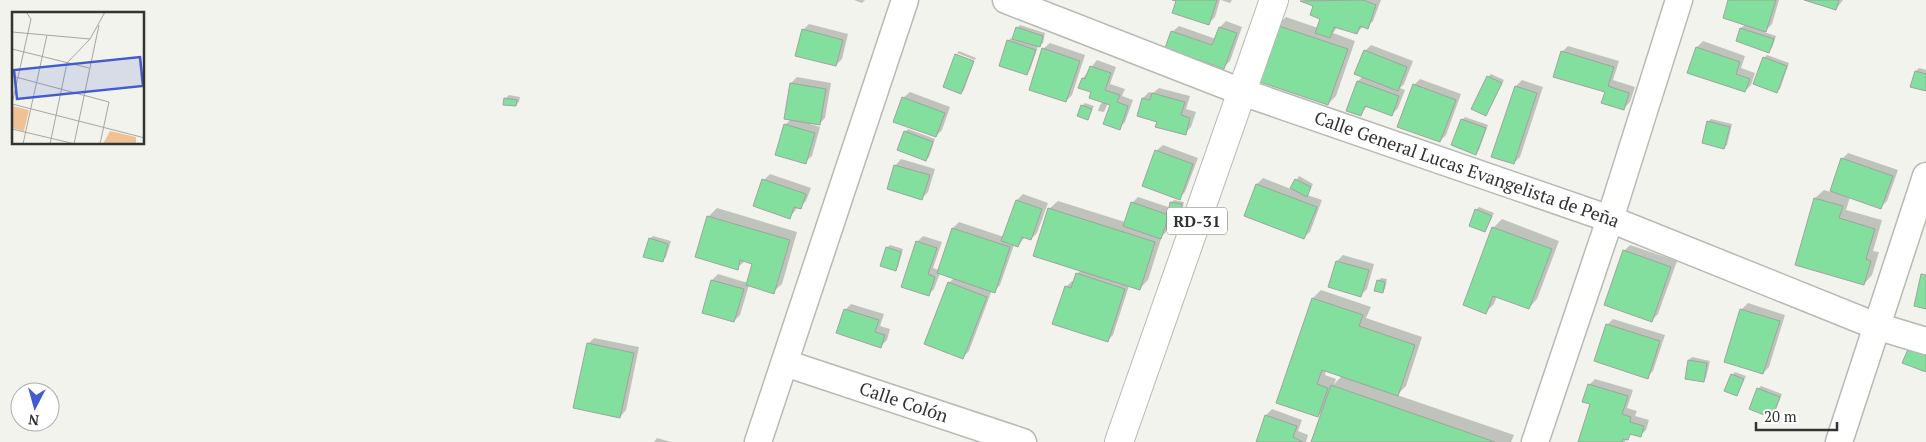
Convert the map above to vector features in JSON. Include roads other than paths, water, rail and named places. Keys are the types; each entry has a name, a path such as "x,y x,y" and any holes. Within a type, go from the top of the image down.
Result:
{"main road":[{"name":"RD-31","path":"1118,442 1274,0"}],"street":[{"path":"758,442 905,0"},
{"name":"Calle General Lucas Evangelista de Peña","path":"1006,0 1242,92 1610,220 1876,326 1926,341"},
{"path":"1535,442 1610,220 1679,0"},
{"path":"1839,442 1926,176"},
{"name":"Calle Colón","path":"785,363 1023,442"}]}
